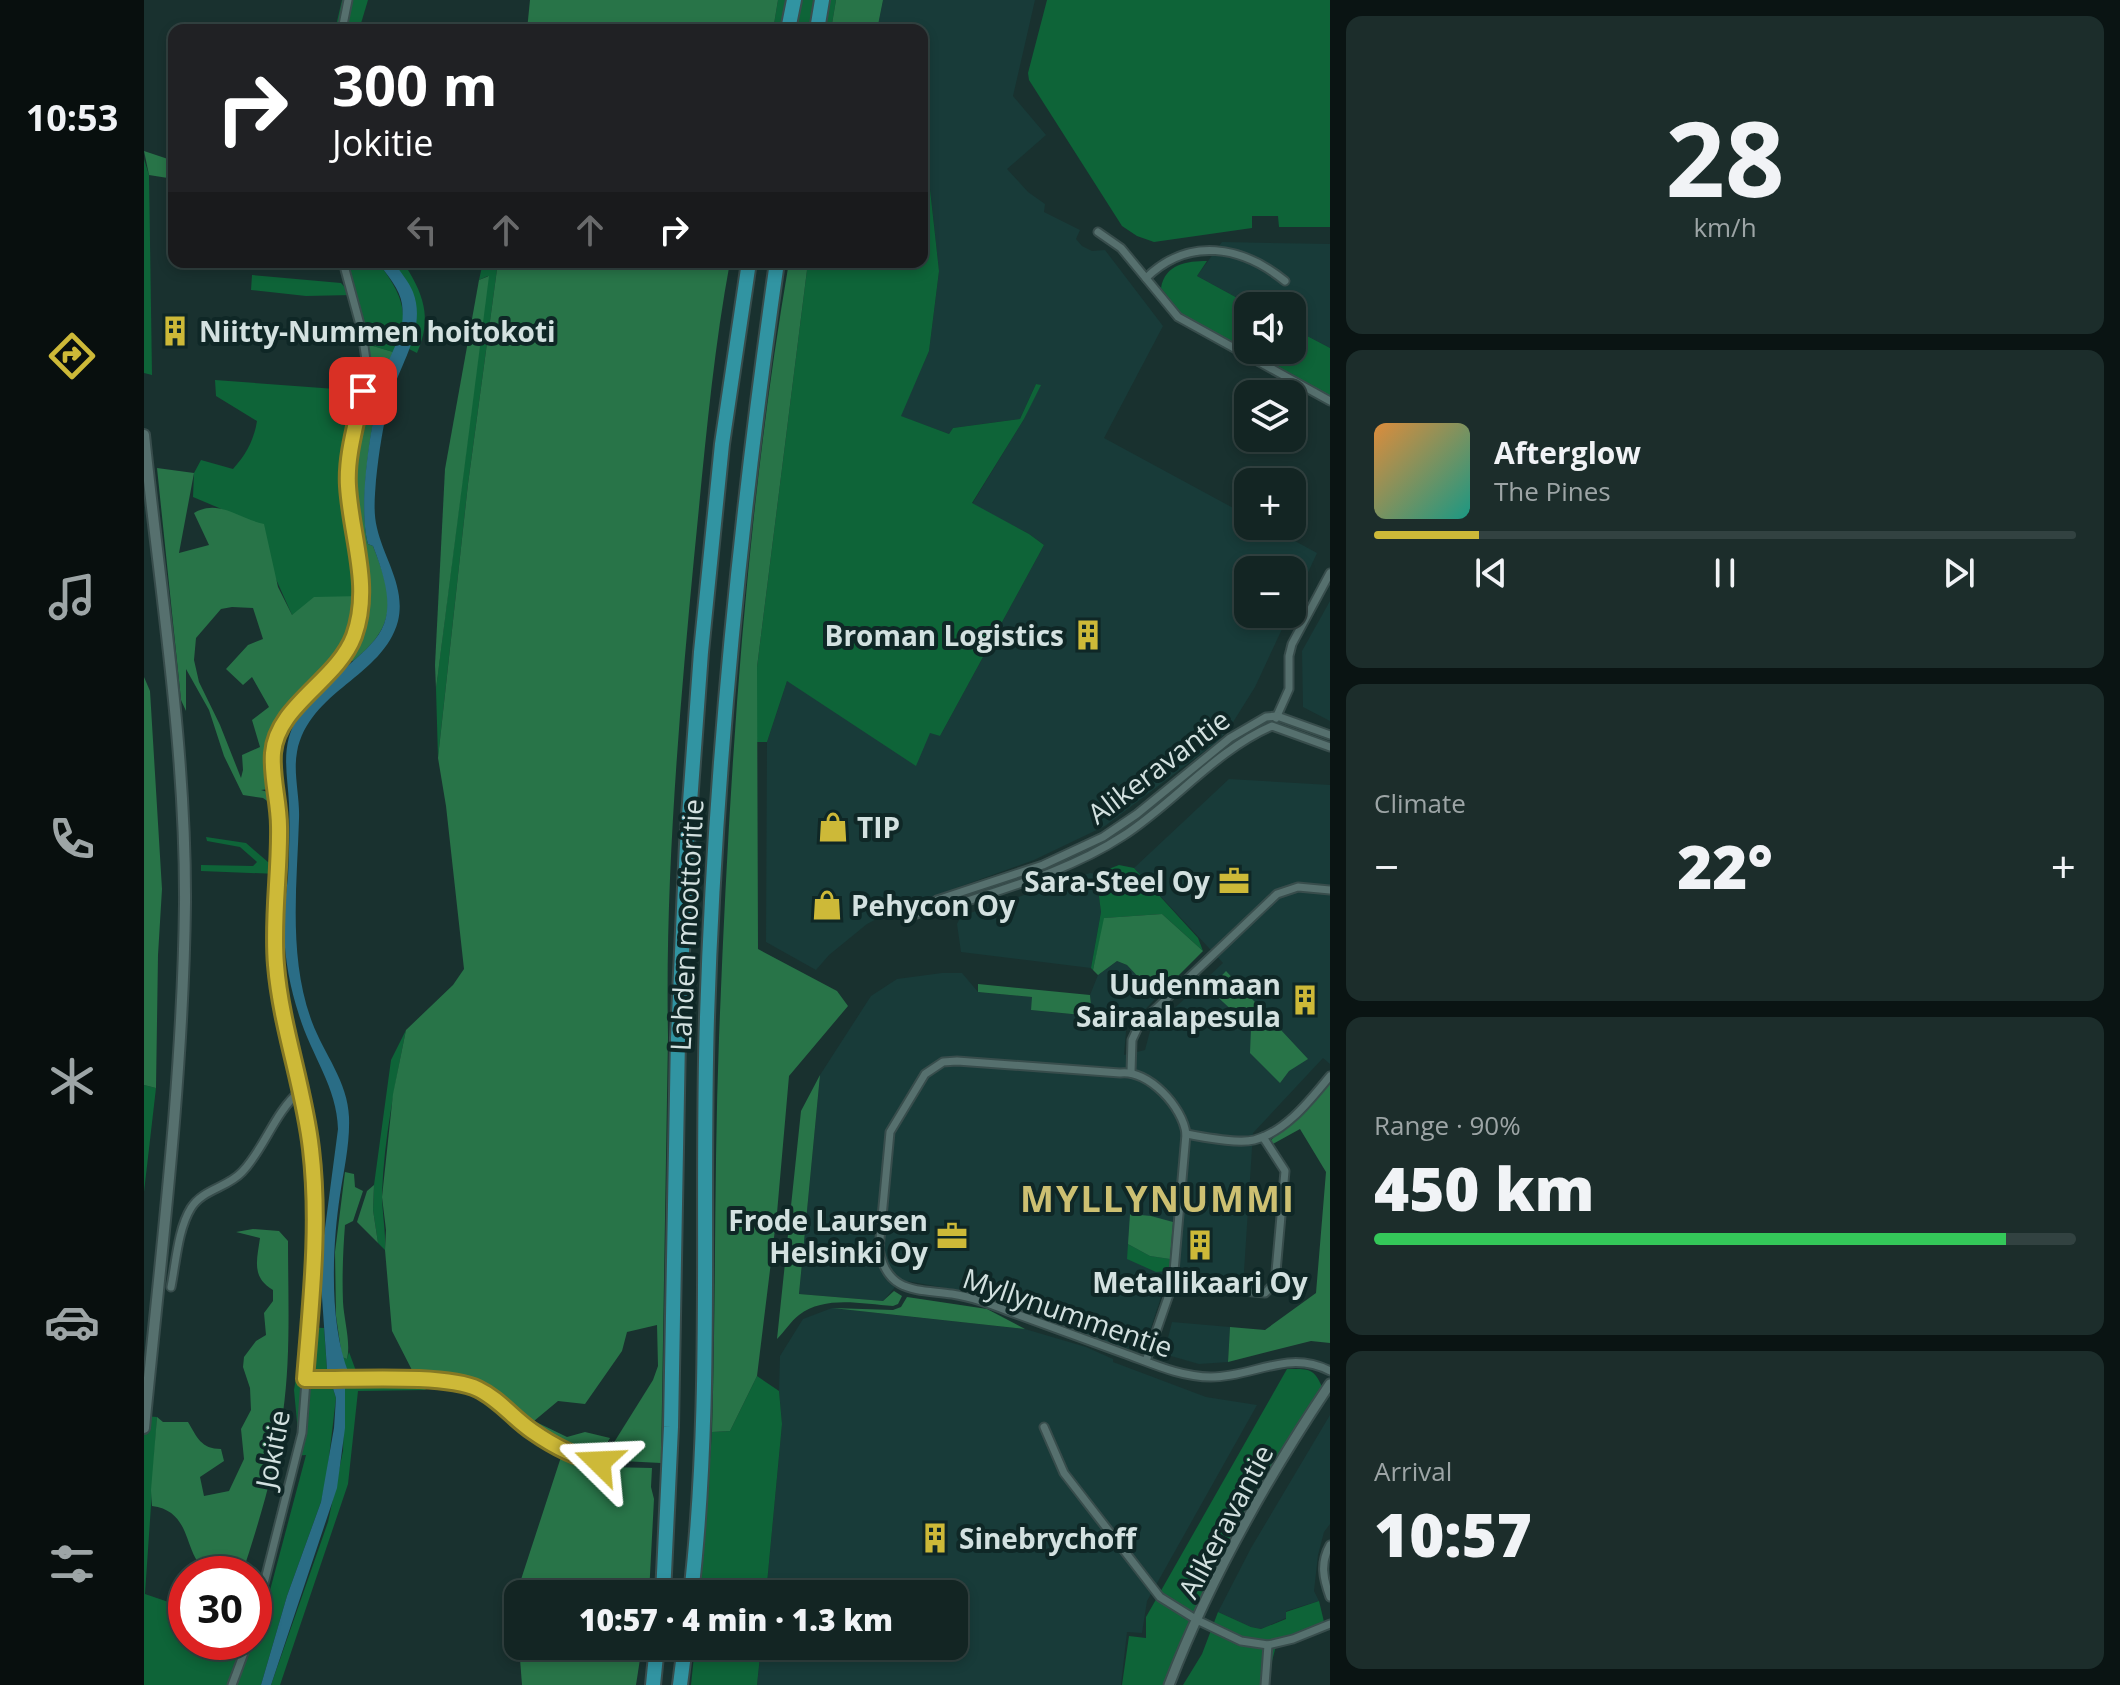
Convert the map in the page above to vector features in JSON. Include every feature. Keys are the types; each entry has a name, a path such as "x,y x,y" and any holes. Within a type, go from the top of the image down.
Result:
{"highway":[{"path":"789,24 794,0"},
{"path":"818,24 822,0"},
{"name":"Lahden moottoritie","path":"664,1580 670,1455 678,1038 686,859 701,652 722,444 748,268"},
{"name":"Lahden moottoritie","path":"692,1580 702,1430 706,1056 714,862 728,658 751,447 776,268"},
{"path":"653,1685 656,1660"},
{"path":"681,1683 683,1660"}],"main road":[{"path":"144,435 178,740 185,902 181,1028 144,1428"}],"street":[{"path":"343,24 348,0"},
{"path":"1098,232 1121,248 1178,317 1330,401"},
{"path":"1146,278 1164,262 1194,251 1222,251 1243,255 1266,266 1285,281"},
{"name":"Jokitie","path":"271,1556 302,1433 313,1289 314,1196 311,1148 276,964 279,822 273,752 281,729 299,702 337,667 353,639 360,615 361,573 348,484 366,360 344,268"},
{"path":"1272,726 1289,689 1292,644 1330,573"},
{"path":"1277,716 1330,735"},
{"name":"Alikeravantie","path":"1277,716 1266,717 1237,733 1137,814 1103,837 1043,865 937,900 921,912 947,908 1089,856 1141,824 1249,738 1272,726 1330,747"},
{"path":"1146,1361 1172,1285 1186,1134 1180,1113 1153,1085 1131,1072 1132,1040 1139,1025 1277,894 1298,887 1330,890"},
{"name":"Myllynummentie","path":"1131,1072 973,1061 943,1062 925,1074 890,1132 879,1249 881,1261 893,1279 916,1291 952,1294 983,1302 1179,1373 1227,1376 1270,1365 1304,1361 1316,1363 1330,1371"},
{"path":"1186,1134 1251,1141 1263,1137 1275,1131 1310,1101 1330,1076"},
{"path":"171,1287 182,1234 192,1205 240,1174 288,1101 300,1091"},
{"path":"1172,1285 1265,1293 1275,1283 1285,1171 1263,1137"},
{"path":"305,1379 466,1384 491,1397 532,1431 577,1456 599,1462"},
{"name":"Alikeravantie","path":"1169,1685 1235,1539 1297,1433 1330,1384"},
{"path":"1044,1427 1064,1473 1160,1597 1197,1620 1241,1641 1268,1645 1330,1624"},
{"path":"1330,1545 1323,1561 1323,1575 1330,1597"},
{"path":"1265,1685 1268,1645"},
{"path":"232,1685 241,1660"}],"shaded area":[{"path":"883,0 1035,0 1013,96 1046,135 1007,169 1028,192 1045,204 1044,212 1080,230 1076,239 1082,246 1092,251 1105,250 1163,326 1104,438 1234,508 1234,540 1293,540 1317,553 1306,577 1306,556 1234,556 1234,628 1282,628 1255,687 1218,741 1105,826 1034,860 892,911 867,924 829,955 816,970 766,942 767,742 787,681 940,736 1044,545 972,504 1024,419 1040,385 1036,384 1020,419 953,428 949,434 900,416 929,351 939,271 928,180 928,24 878,24"},
{"path":"1222,242 1330,244 1330,348 1306,335 1306,292 1234,292 1234,296 1197,276"},
{"path":"1330,601 1330,721 1303,707 1302,651"},
{"path":"1229,779 1330,785 1330,1064 1323,1058 1253,1133 1243,1287 1167,1279 1145,1346 1135,1345 1128,1349 968,1292 901,1280 883,1301 799,1294 820,1075 871,996 897,979 962,973 978,992 1033,997 1031,1010 1092,1016 1090,995 1098,975 1117,961 1127,965 1157,997 1136,1019 1127,1020 1124,1055 1145,1050 1150,1031 1223,963 1134,868"},
{"path":"1090,873 1096,874 1101,912 1091,968 961,952 957,924 961,916"},
{"path":"832,1308 1025,1329 1086,1347 1113,1359 1113,1362 1206,1397 1257,1405 1147,1601 1142,1633 1127,1632 1121,1685 757,1685 760,1660 968,1660 968,1580 767,1580 782,1424 780,1356 803,1319"},
{"path":"1172,1322 1230,1327 1228,1362 1199,1364 1164,1354"},
{"path":"1330,1415 1330,1524 1324,1532 1318,1555 1314,1591 1319,1601 1286,1611 1286,1618 1261,1629 1218,1612 1251,1548"}],"green space":[{"path":"342,0 368,0 361,24 336,24"},
{"path":"530,0 778,0 774,24 528,24"},
{"path":"778,0 836,0 832,24 774,24"},
{"path":"836,0 883,0 878,24 832,24"},
{"path":"1047,0 1330,0 1330,227 1279,227 1278,216 1252,216 1252,228 1154,242 1122,226 1029,80 1028,73"},
{"path":"144,151 168,159 168,178 149,175"},
{"path":"144,159 149,175 152,375 144,373"},
{"path":"928,180 939,271 929,351 901,416 949,434 953,428 1020,419 1036,384 1041,385 1024,419 972,503 1044,545 940,736 930,733 916,766 787,681 767,742 757,742 757,667 807,268 928,268"},
{"path":"1207,261 1197,276 1234,296 1234,343 1181,314 1161,288 1172,269"},
{"path":"344,268 382,268 402,305 402,327 393,352 363,343 352,295 306,296 251,290 252,275 341,283 351,294"},
{"path":"396,268 407,268 424,306 424,328 417,353 409,349 415,313"},
{"path":"482,268 497,268 468,484 438,758 436,689 488,276 479,280"},
{"path":"497,268 729,268 705,446 674,797 669,918 661,1463 603,1460 653,1380 658,1366 657,1325 627,1332 622,1351 585,1404 558,1401 534,1421 567,1437 585,1432 610,1438 598,1459 554,1442 531,1427 495,1395 468,1381 415,1376 392,1331 382,1197 393,1094 406,1030 453,985 464,969 438,758 468,484"},
{"path":"788,268 807,268 757,667 758,949 837,991 848,1006 789,1076 777,1213 757,1376 730,1431 712,1432 716,1136 728,843 750,552"},
{"path":"489,276 436,689 445,469 479,280"},
{"path":"1306,335 1330,348 1330,396 1306,380 1272,364 1306,364"},
{"path":"363,343 393,352 374,418 365,502 368,544 373,546 385,580 388,609 385,622 368,648 353,661 342,658 299,702 273,752 276,788 261,790 271,793 273,805 263,798 243,795 224,756 209,710 186,669 186,711 181,700 157,468 194,473 179,553 209,545 194,513 203,509 221,509 264,524 278,587 292,615 314,597 361,596 348,484 363,391","holes":["253,608 263,639 248,645 226,669 243,685 252,677 269,707 252,720 260,747 242,755 241,778 199,682 194,660 196,638 221,609"]},
{"path":"215,380 363,391 362,596 292,615 250,521 193,497 194,473 201,460 233,469 249,447 257,421 216,396"},
{"path":"144,677 150,691 162,889 156,1088 144,1085"},
{"path":"206,837 246,843 268,862 278,863 278,874 201,871 201,865 253,866 257,862 240,847 207,841"},
{"path":"1119,865 1134,868 1198,938 1203,951 1162,914 1105,918 1093,970 1091,968 1101,912 1096,874"},
{"path":"1162,914 1203,951 1157,997 1127,965 1117,961 1098,975 1093,970 1104,918"},
{"path":"1226,971 1308,1059 1289,1071 1280,1083 1250,1053 1251,1028 1209,989"},
{"path":"978,984 1090,995 1092,1016 1031,1010 1032,997 978,992"},
{"path":"406,1030 385,1153 382,1194 385,1250 378,1243 373,1210 374,1185 391,1060"},
{"path":"820,1075 799,1294 883,1301 894,1291 902,1296 893,1306 844,1302 820,1305 799,1315 777,1339 801,1111"},
{"path":"1330,1083 1330,1343 1311,1341 1228,1362 1230,1327 1265,1330 1316,1293 1326,1172 1300,1129 1271,1145 1271,1140"},
{"path":"144,1085 156,1088 144,1192"},
{"path":"345,1172 354,1174 355,1187 363,1191 353,1221 345,1225 343,1292 347,1359 342,1357 336,1316 335,1252"},
{"path":"374,1185 373,1210 378,1243 357,1222 367,1191"},
{"path":"1130,1214 1173,1222 1170,1259 1150,1256 1128,1244"},
{"path":"253,1229 279,1231 288,1241 286,1392 271,1474 248,1556 194,1556 177,1518 167,1510 152,1506 157,1417 163,1422 188,1422 204,1444 221,1449 224,1461 200,1477 204,1496 229,1491 244,1459 241,1429 251,1410 244,1357 256,1341 266,1335 264,1313 273,1301 273,1290 258,1274 260,1238 236,1232"},
{"path":"1128,1244 1150,1256 1170,1259 1171,1267 1167,1271 1156,1272 1127,1259"},
{"path":"907,1297 987,1309 1025,1329 832,1308 893,1310 901,1307"},
{"path":"304,1327 324,1328 327,1369 336,1398 327,1474 321,1502 272,1647 272,1583 306,1455 293,1456 298,1433 294,1390"},
{"path":"349,1352 356,1371 384,1374 411,1370 426,1390 358,1391 348,1484 280,1685 271,1685 328,1522 343,1451 345,1386 349,1374 342,1357 347,1359"},
{"path":"1287,1369 1309,1370 1322,1387 1259,1496 1170,1685 1122,1685 1129,1636 1146,1638 1146,1617"},
{"path":"757,1376 779,1391 782,1424 767,1580 701,1580 712,1432 730,1431"},
{"path":"144,1416 157,1417 145,1594 168,1602 168,1660 268,1660 261,1685 144,1685"},
{"path":"561,1457 608,1467 652,1468 654,1499 650,1580 521,1580"},
{"path":"1319,1601 1325,1626 1277,1642 1271,1665 1264,1663 1262,1685 1183,1685 1202,1654 1218,1612 1261,1629 1286,1619 1286,1612"},
{"path":"520,1660 640,1660 636,1685 522,1685"},
{"path":"694,1660 760,1660 757,1685 691,1685"}],"water":[{"path":"382,268 397,268 404,277 411,288 417,319 411,346 395,384 386,417 375,492 377,528 399,596 398,621 390,640 378,656 316,713 304,731 296,760 299,811 296,921 300,972 312,1022 340,1080 349,1117 334,1262 338,1333 349,1374 345,1386 345,1428 337,1488 271,1685 261,1685 268,1660 272,1660 272,1647 287,1596 321,1502 336,1398 327,1369 321,1283 322,1251 338,1129 337,1114 299,1015 287,963 284,925 289,831 286,754 291,731 299,716 367,648 385,620 387,601 383,577 373,546 368,544 364,506 379,391 402,324 399,293"}],"place":[{"name":"Niitty-Nummen hoitokoti","path":"175,331"},
{"name":"Broman Logistics","path":"1088,635"},
{"name":"TIP","path":"833,827"},
{"name":"Sara-Steel Oy","path":"1234,881"},
{"name":"Pehycon Oy","path":"827,905"},
{"name":"Uudenmaan Sairaalapesula","path":"1305,1000"},
{"name":"Frode Laursen Helsinki Oy","path":"952,1236"},
{"name":"Metallikaari Oy","path":"1200,1245"},
{"name":"Sinebrychoff","path":"935,1538"}],"district":[{"name":"MYLLYNUMMI","path":"1158,1198"}],"route":[{"path":"363,391 352,443 348,484 361,573 360,615 353,639 337,667 299,702 281,729 273,752 279,822 276,964 311,1148 314,1196 313,1289 305,1379 466,1384 491,1397 532,1431 577,1456 599,1462"}]}
